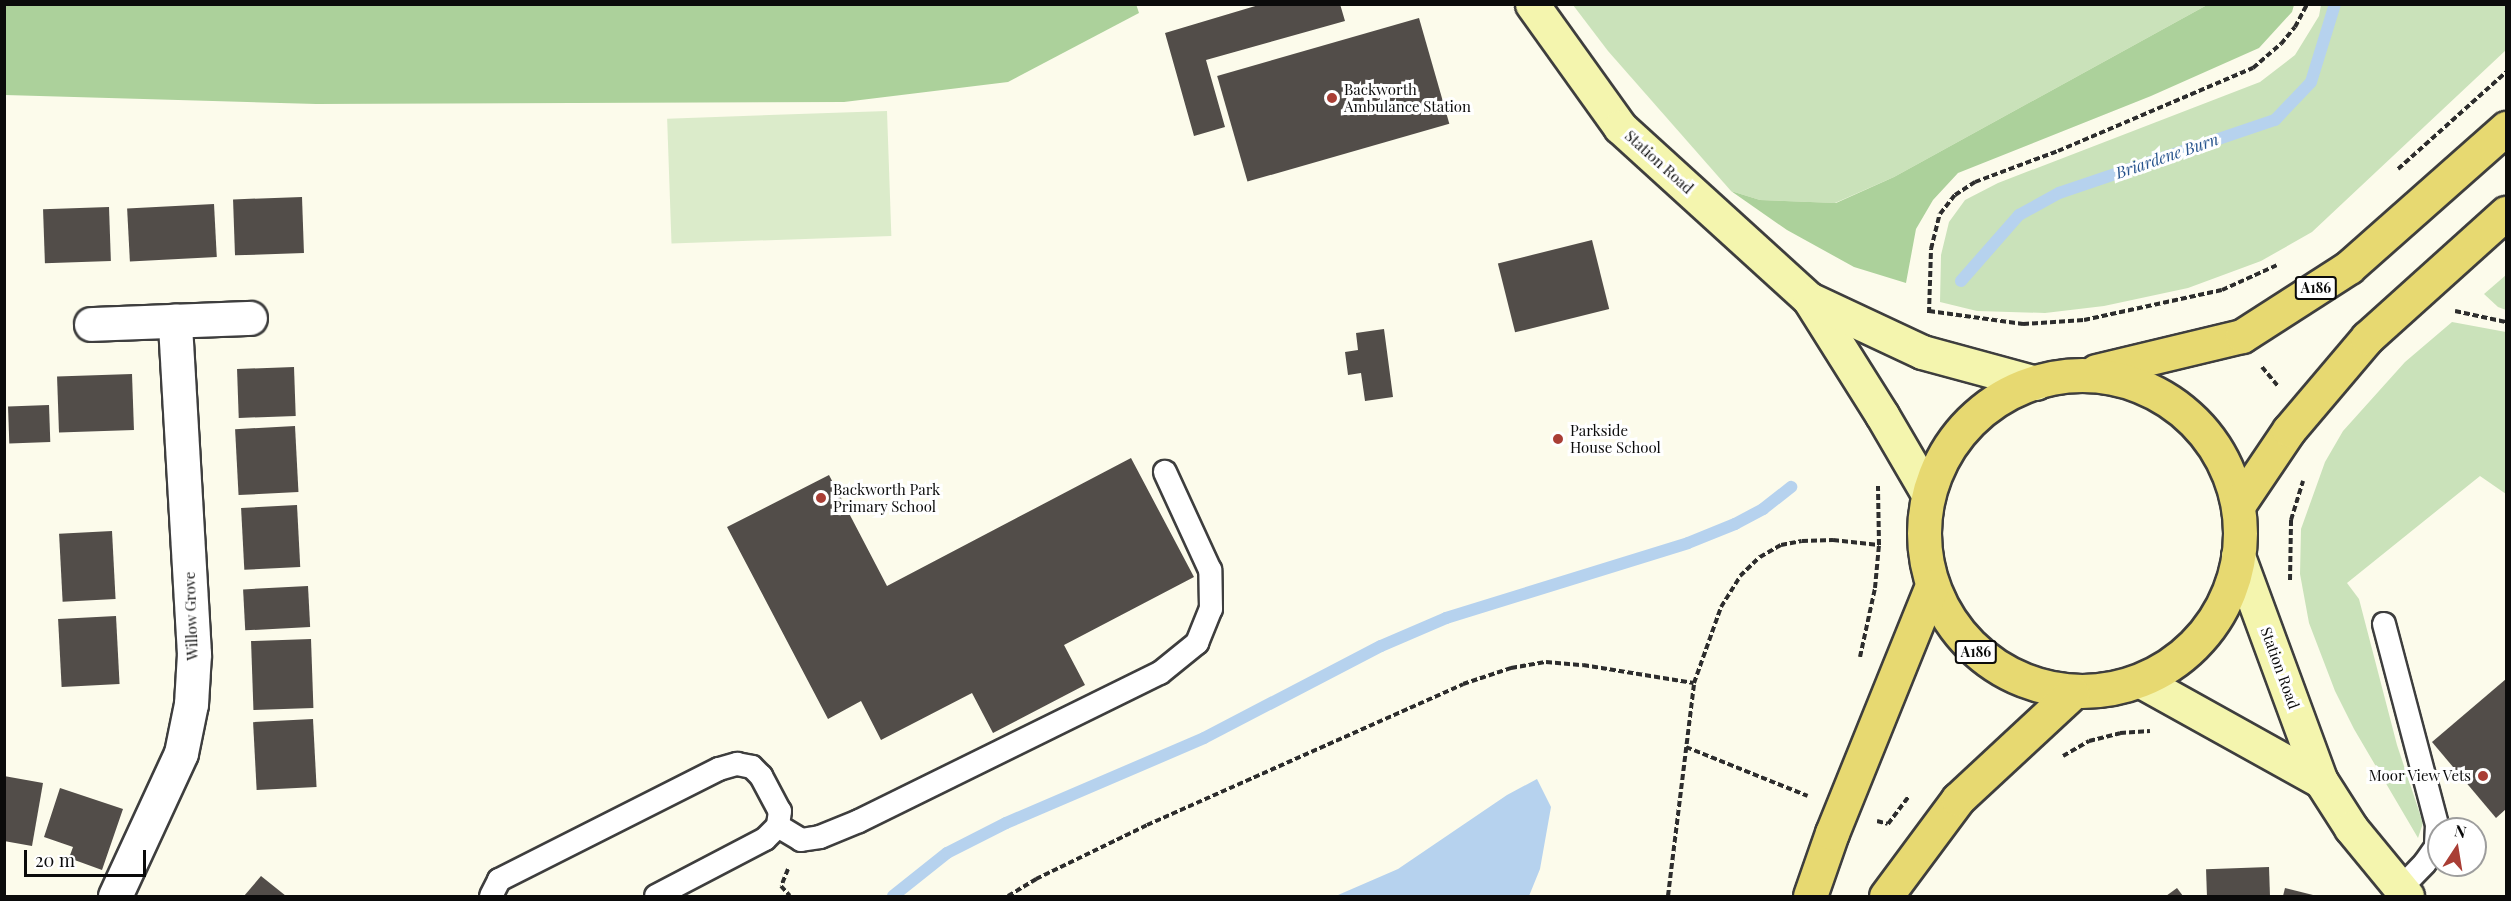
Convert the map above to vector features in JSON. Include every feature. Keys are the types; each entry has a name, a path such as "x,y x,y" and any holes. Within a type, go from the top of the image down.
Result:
{"main road":[{"name":"Station Road","path":"1532,4 1620,127 1809,299"},
{"name":"A186","path":"2086,373 2133,382 2163,395 2193,419 2214,447 2239,504 2238,556 2230,591 2215,623 2185,655 2141,681 2103,690 2072,693 2042,687 2013,677 1972,649 1947,618 1932,586 1923,527 1927,492 1947,448 1980,412 2010,393 2036,383 2242,336 2349,267 2506,128"},
{"path":"2239,504 2289,430 2367,338 2506,213"},
{"path":"1809,299 1922,352 2036,383"},
{"path":"1809,299 1927,492"},
{"name":"Station Road","path":"2238,556 2321,781 2351,828 2404,893"},
{"path":"1810,897 1839,817 1932,586"},
{"name":"Station Road","path":"2141,681 2321,781"},
{"path":"1886,897 1959,799 2072,693"}],"street":[{"path":"91,324 250,318"},
{"name":"Willow Grove","path":"116,897 181,753 191,704 194,654 175,321"}],"lane":[{"path":"778,826 801,840 820,837 859,821 1160,673 1197,643 1211,609 1210,570 1165,472"},
{"path":"2384,624 2437,825 2436,848 2404,893"},
{"path":"491,897 499,880 719,769 737,764 752,767 761,776 780,812 778,826 765,840 656,897"}],"path":[{"path":"2280,263 2254,278 2222,290 2084,320 2023,324 1929,311 1931,249 1940,214 1954,195 1975,182 2058,151 2253,68 2281,44 2295,27 2307,4"},
{"path":"2394,172 2506,72"},
{"path":"2448,310 2506,322"},
{"path":"2292,590 2290,579 2291,520 2303,479"},
{"path":"1668,897 1694,683 1720,607 1740,576 1760,556 1781,545 1802,541 1833,540 1879,545"},
{"path":"1008,897 1036,879 1147,825 1463,684 1511,668 1546,662 1583,665 1694,683"},
{"path":"2059,758 2089,741 2120,733 2153,731"}],"green space":[{"path":"1136,4 1139,13 1008,82 844,102 316,104 5,95 5,5"},
{"path":"1573,5 2207,5 1894,177 1835,203 1760,200 1731,191 1608,51"},
{"path":"2207,5 2294,5 2292,12 2259,48 2151,96 1958,173 1933,200 1916,229 1906,283 1854,267 1787,230 1731,191 1760,200 1836,203 1894,177"},
{"path":"2321,5 2506,5 2506,50 2312,232 2261,261 2188,288 2104,306 2045,313 1977,311 1940,302 1941,255 1949,222 1965,200 1998,183 2260,82 2295,55 2319,16"},
{"path":"887,111 891,236 671,244 667,119"},
{"path":"2506,275 2506,310 2498,307 2484,294"},
{"path":"2452,322 2506,332 2506,494 2480,476 2347,583 2359,599 2397,745 2423,823 2418,838 2354,729 2335,691 2309,623 2300,574 2301,529 2325,462 2343,431 2405,362"}],"water":[{"path":"1537,779 1551,807 1540,869 1529,896 1328,896 1338,895 1398,869 1507,795"}],"building":[{"path":"1262,4 1340,4 1345,21 1206,60 1225,127 1194,136 1165,33"},
{"name":"Backworth Ambulance Station","path":"1419,18 1449,124 1247,182 1217,76"},
{"path":"302,197 304,253 235,255 233,199"},
{"path":"214,204 217,257 130,261 127,209"},
{"path":"109,207 111,261 45,263 43,209"},
{"path":"1592,240 1609,309 1515,332 1498,263"},
{"path":"1384,329 1393,397 1365,401 1361,373 1348,375 1345,352 1358,350 1356,333"},
{"path":"294,367 296,416 239,418 237,369"},
{"path":"132,374 134,430 59,433 57,377"},
{"path":"49,405 50,442 9,443 8,406"},
{"path":"295,426 298,492 239,495 235,429"},
{"path":"1131,458 1194,577 1064,645 1085,685 993,733 972,693 881,740 861,701 828,719 727,527 829,475 887,586"},
{"path":"297,505 300,567 244,570 241,508"},
{"path":"112,531 116,599 63,602 59,534"},
{"path":"308,586 310,627 245,630 243,589"},
{"path":"116,616 120,684 62,687 58,619"},
{"path":"311,639 313,708 253,710 251,641"},
{"name":"Moor View Vets","path":"2506,679 2506,809 2496,818 2432,742"},
{"path":"313,719 317,787 257,790 253,722"},
{"path":"4,776 43,783 32,846 4,841"},
{"path":"60,788 123,809 102,870 69,858 73,847 44,837"},
{"path":"2269,867 2270,896 2207,896 2206,869"},
{"path":"261,876 286,896 244,896"},
{"path":"2177,888 2183,896 2166,896"},
{"path":"2285,888 2317,896 2283,896"}],"waterway":[{"name":"Briardene Burn","path":"1961,281 2019,215 2059,193 2275,120 2311,82 2335,4"},
{"path":"893,896 947,853 1006,823 1204,738 1381,646 1446,618 1688,543 1735,524 1763,509 1791,487"}],"place":[{"name":"Backworth Ambulance Station","path":"1332,98"},
{"name":"Parkside House School","path":"1558,439"},
{"name":"Backworth Park Primary School","path":"821,498"},
{"name":"Moor View Vets","path":"2483,776"}]}
